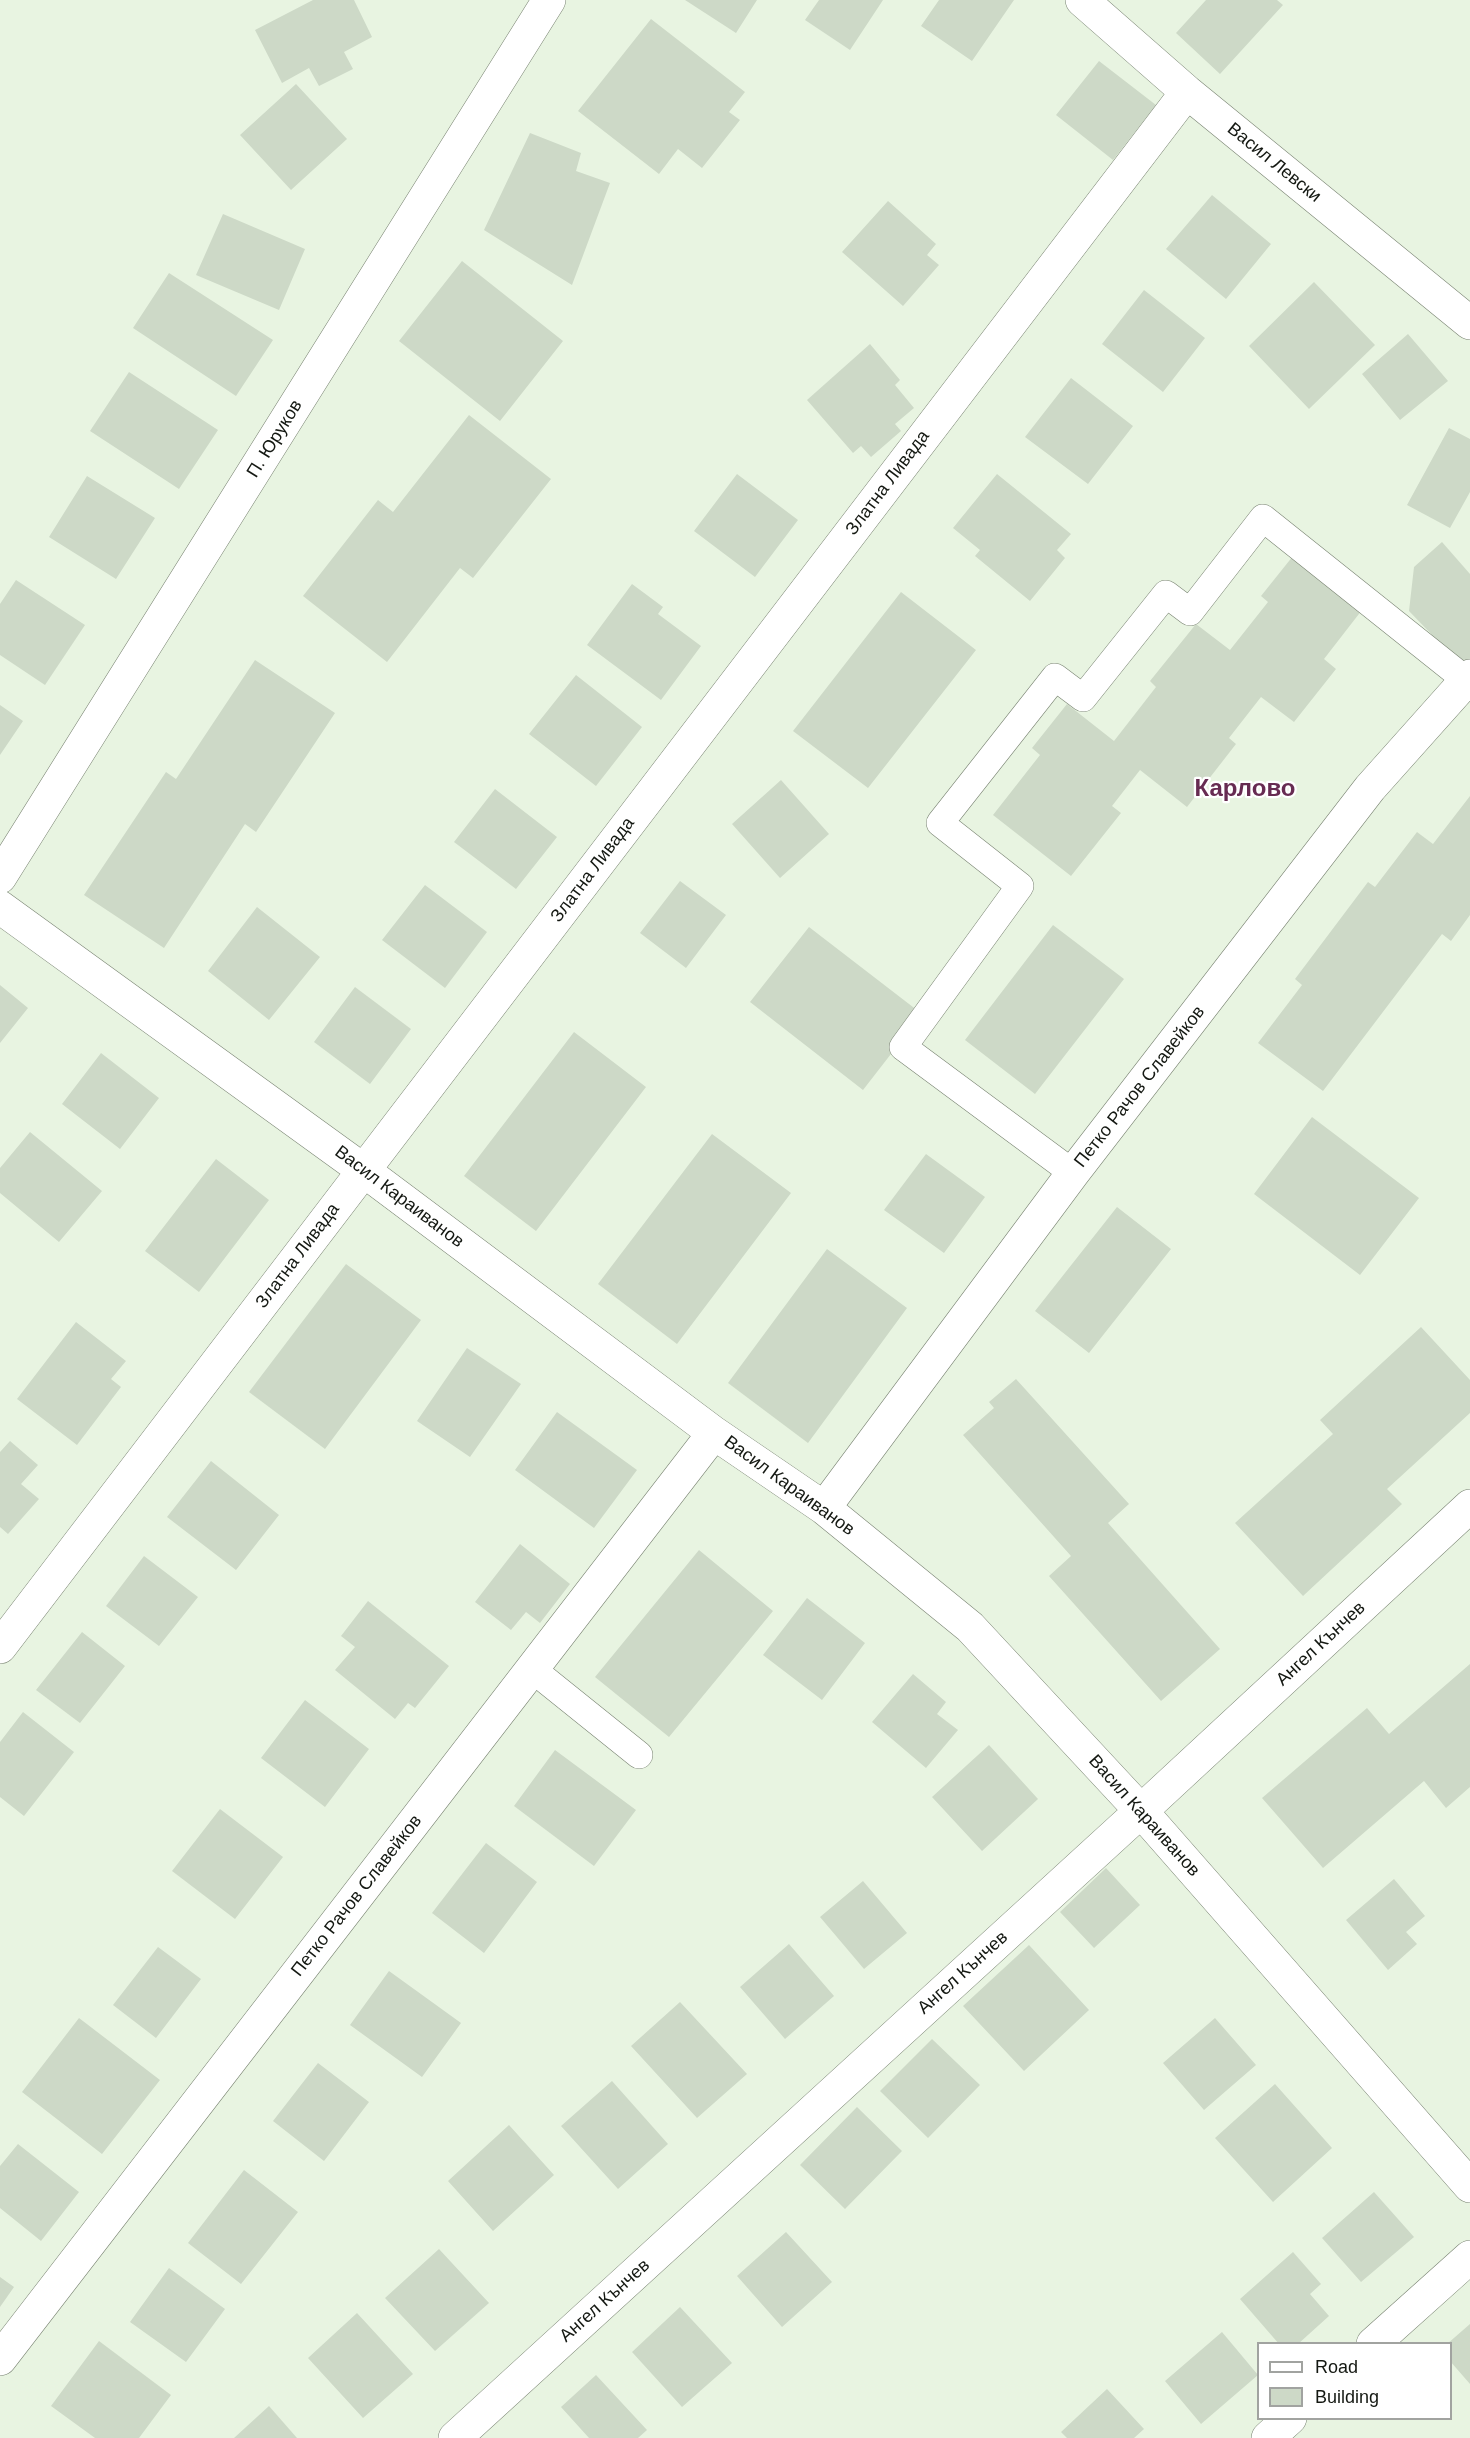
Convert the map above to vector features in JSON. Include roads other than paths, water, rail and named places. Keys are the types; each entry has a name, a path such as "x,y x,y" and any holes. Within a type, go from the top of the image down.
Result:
{"street":[{"name":"П. Юруков","path":"0,877 549,0"},
{"name":"Васил Левски","path":"1082,0 1187,92 1470,323"},
{"name":"Златна Ливада","path":"0,1647 1187,92"},
{"name":"Петко Рачов Славейков","path":"824,1508 1073,1173 1370,788 1468,678"},
{"name":"Васил Караиванов","path":"0,907 363,1170 714,1433 824,1508 970,1627 1141,1811 1470,2186"},
{"name":"Петко Рачов Славейков","path":"0,2359 714,1433"},
{"name":"Ангел Кънчев","path":"455,2438 1141,1811 1470,1506"},
{"path":"1374,2342 1470,2257"},
{"path":"1268,2438 1288,2420"}],"lane":[{"path":"1073,1173 903,1047 1020,886 940,824 1055,677 1083,698 1166,594 1190,612 1263,518 1468,678"},
{"path":"532,1669 639,1755"}],"district":[{"name":"Карлово","path":"1245,789"}]}
